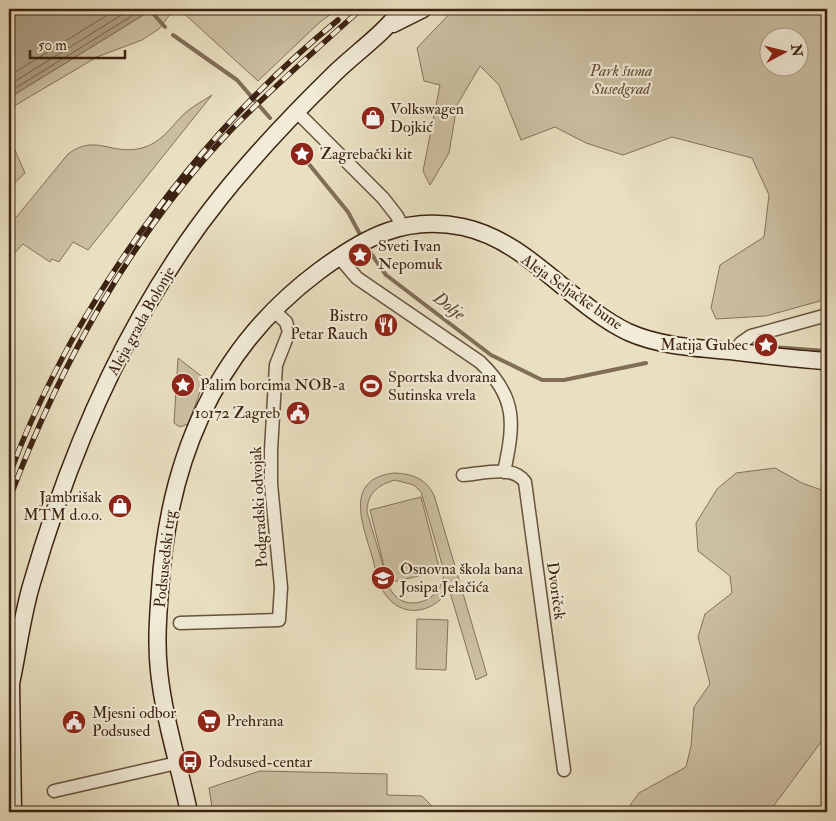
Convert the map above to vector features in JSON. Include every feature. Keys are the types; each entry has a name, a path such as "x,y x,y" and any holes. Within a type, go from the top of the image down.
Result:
{"street":[{"name":"Aleja grada Bolonje","path":"13,812 10,688 30,588 60,490 90,417 129,338 181,251 219,198 297,112 338,71 388,26 402,9"},
{"name":"Aleja grada Bolonje","path":"388,26 423,9"},
{"path":"297,112 383,198 402,226"},
{"name":"Aleja Seljačke bune","path":"339,257 362,244 402,226 418,223 440,224 479,232 502,243 626,331 662,343 827,362"},
{"path":"339,257 357,278 480,362 493,374 504,391 511,412 512,432 504,472"},
{"name":"Podsusedski trg","path":"189,812 164,704 158,669 157,636 162,554 170,505 191,437 212,393 246,342 273,310 339,257"},
{"name":"Podgradski odvojak","path":"180,623 279,620 281,587 271,484 271,450 276,365 289,332 286,322 273,310"},
{"path":"734,352 741,342 751,336 827,316"},
{"name":"Dvoriček","path":"463,475 513,472 521,476 525,482 564,770"},
{"path":"54,792 177,763"}],"green space":[{"path":"153,9 174,9 159,29 142,40 97,57 9,109 9,98"},
{"path":"179,9 338,9 320,22 258,81"},
{"name":"Park šuma Susedgrad","path":"454,9 827,9 827,299 766,316 716,319 711,308 720,265 764,237 769,195 752,158 672,137 623,155 586,143 555,127 521,140 499,85 480,66 457,105 449,153 430,185 423,171 440,85 424,81 417,48"},
{"path":"212,95 88,250 73,242 59,262 52,259 50,262 23,244 9,259 9,226 68,154 87,145 131,150 149,146 165,134 186,112"},
{"path":"9,137 25,173 9,188"},
{"path":"178,358 205,379 188,424 180,427 174,423"},
{"path":"775,468 802,483 827,492 827,734 769,812 625,812 639,793 686,767 691,746 694,707 710,684 698,637 705,614 732,593 730,576 698,551 696,523 717,489 736,473"},
{"path":"394,473 407,474 422,481 434,495 487,675 476,680 449,589 444,596 429,607 421,610 412,610 396,605 382,589 364,530 360,504 362,493 368,484 378,477","holes":["395,480 414,485 421,492 444,571 442,582 437,592 420,602 410,603 401,600 393,594 388,583 440,571 421,497 370,510 388,582 367,512 371,495 383,484"]},
{"path":"417,619 448,620 446,670 416,669"},
{"path":"260,771 387,774 387,795 422,796 438,812 219,812 218,806 212,807 209,788"}],"water":[{"path":"9,9 153,9 9,98"}],"waterway":[{"name":"Dolje","path":"149,9 165,27"},
{"name":"Dolje","path":"173,35 237,80 270,118"},
{"name":"Dolje","path":"295,147 348,212 362,238"},
{"name":"Dolje","path":"366,246 386,275 491,355 542,380 564,380 646,363"},
{"name":"Dolje","path":"772,347 827,351"}],"railway":[{"path":"9,500 51,400 75,351 130,257 195,170 231,130 361,9"},
{"path":"9,477 37,407 54,373 127,251 190,168 224,128 260,90 338,20"}],"place":[{"name":"Volkswagen Dojkić","path":"373,118"},
{"name":"Zagrebački kit","path":"302,154"},
{"name":"Sveti Ivan Nepomuk","path":"360,255"},
{"name":"Bistro Petar Rauch","path":"386,325"},
{"name":"Matija Gubec","path":"766,345"},
{"name":"Palim borcima NOB-a","path":"183,385"},
{"name":"Sportska dvorana Sutinska vrela","path":"371,386"},
{"name":"10172 Zagreb","path":"298,413"},
{"name":"Jambrišak MTM d.o.o.","path":"120,506"},
{"name":"Osnovna škola bana Josipa Jelačića","path":"383,578"},
{"name":"Prehrana","path":"209,721"},
{"name":"Mjesni odbor Podsused","path":"74,722"},
{"name":"Podsused-centar","path":"190,762"}]}
